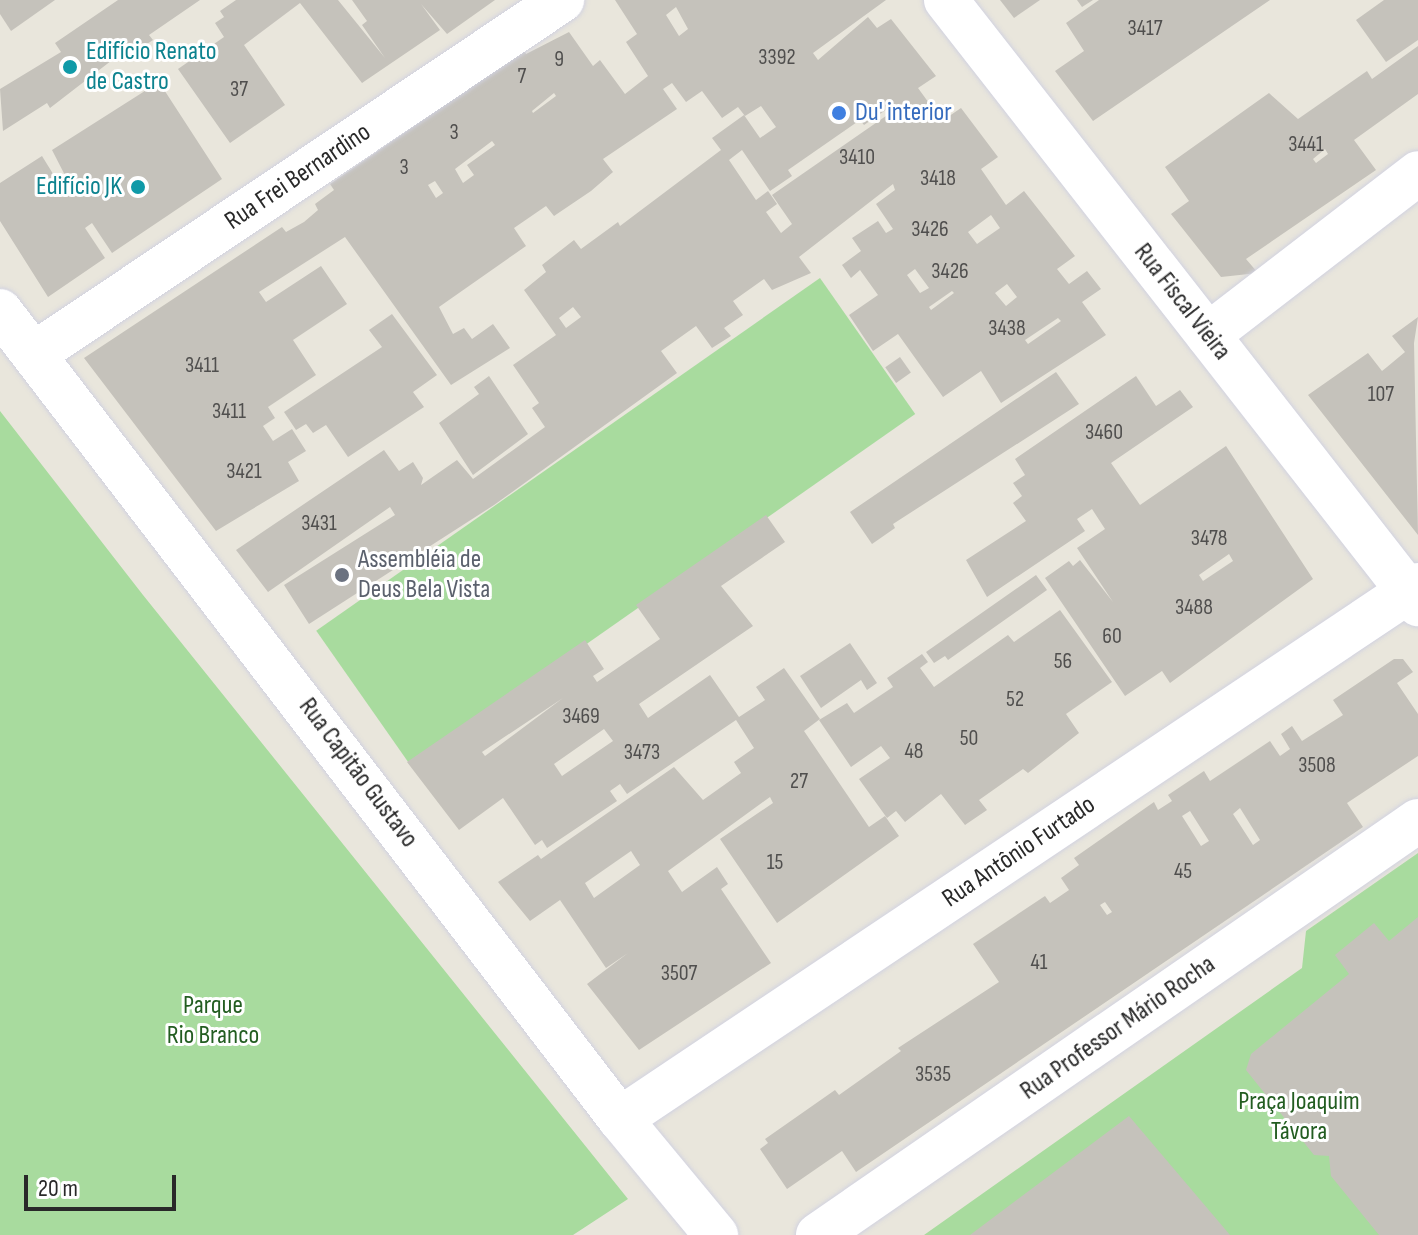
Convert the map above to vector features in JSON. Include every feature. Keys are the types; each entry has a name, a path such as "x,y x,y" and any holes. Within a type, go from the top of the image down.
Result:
{"street":[{"name":"Rua Frei Bernardino","path":"34,354 562,0"},
{"name":"Rua Fiscal Vieira","path":"946,0 1415,593"},
{"path":"1208,335 1418,173"},
{"name":"Rua Capitão Gustavo","path":"0,311 620,1119 716,1235"},
{"name":"Rua Antônio Furtado","path":"620,1119 1415,593"},
{"name":"Rua Professor Mário Rocha","path":"818,1235 1418,821"}],"green space":[{"path":"820,278 915,414 411,767 316,631"},
{"name":"Parque Rio Branco","path":"0,411 143,595 628,1199 573,1235 0,1235"},
{"name":"Praça Joaquim Távora","path":"1418,853 1418,1235 924,1235 1302,968 1306,931"}],"building":[{"path":"0,0 55,0 11,31 0,14"},
{"name":"Edifício Renato de Castro","path":"118,0 200,0 149,35 153,40 132,54 129,47 50,108 47,103 3,131 0,89 61,52 55,43"},
{"path":"236,0 338,0 385,58 362,25 367,21 352,0 495,0 447,34 421,4 440,30 362,83 300,3 244,45 285,105 230,143 178,69 224,37 215,23 224,17 220,11"},
{"path":"615,0 886,0 813,53 818,60 868,17 877,28 891,19 936,76 918,88 942,121 961,108 998,157 981,169 1006,205 1024,191 1075,256 1057,269 1069,284 1087,271 1101,289 1082,302 1106,335 1001,403 981,371 943,397 898,334 873,351 849,315 878,295 860,270 851,278 842,265 861,251 852,238 878,221 886,233 893,229 876,204 895,190 893,184 799,257 811,273 772,290 764,279 733,301 743,315 724,328 731,336 712,348 696,326 661,351 677,373 494,505 309,624 284,585 395,515 390,507 268,592 236,550 384,450 399,471 413,462 423,478 421,485 457,460 473,479 545,427 532,408 539,403 513,365 556,335 524,290 546,272 542,265 574,240 581,249 618,222 620,226 721,150 712,138 744,115 760,138 776,127 761,106 745,116 738,107 722,118 702,91 686,102 672,83 663,89 677,109 603,159 613,172 554,216 546,206 514,228 526,246 439,307 453,334 464,328 472,339 493,324 510,348 451,385 345,237 259,292 266,302 321,266 347,304 293,340 316,375 268,407 275,418 263,426 273,441 292,429 306,451 288,462 299,481 216,531 84,358 282,227 286,232 304,222 318,210 315,204 334,190 330,184 524,50 526,54 569,32 593,66 600,60 625,94 648,76 626,42 637,34","holes":["676,7 688,29 679,36 666,15","554,93 556,96 532,111","893,105 896,109 772,195 792,224 781,233 766,212 777,204 768,191 756,200 729,160 742,150 770,191 792,176 788,170 860,120 864,125","492,141 495,145 467,165 474,175 463,183 455,169","435,181 443,193 436,198 428,185","991,215 1000,228 977,244 968,232","915,269 929,288 920,293 907,275","1007,284 1017,297 1006,306 995,293","952,291 954,293 931,310 929,307","573,307 581,317 566,328 559,318","1058,318 1061,321 1028,344 1025,340"]},
{"path":"1000,0 1040,0 1014,18"},
{"path":"1077,0 1093,0 1082,7"},
{"path":"1099,0 1270,0 1093,121 1055,71 1084,51 1066,23"},
{"path":"1384,0 1418,0 1418,40 1386,62 1356,20"},
{"path":"1418,46 1418,94 1354,140 1376,170 1246,259 1258,273 1221,277 1171,214 1189,201 1165,167 1269,93 1298,119 1367,71 1372,79","holes":["1325,149 1328,154 1316,163 1313,159"]},
{"name":"Edifício JK","path":"159,82 222,179 112,253 92,223 85,228 105,258 48,297 0,221 0,183 42,156 63,190 70,185 52,150"},
{"path":"392,314 437,375 413,392 424,407 348,457 326,425 313,433 306,424 296,430 284,412 382,347 369,330"},
{"path":"1418,317 1414,343 1418,535 1308,395 1368,353 1382,371 1405,352 1392,336"},
{"path":"900,357 911,373 896,383 885,367"},
{"path":"1056,372 1079,404 893,524 895,528 872,544 850,512"},
{"path":"489,376 528,434 473,475 439,423 479,394 474,387"},
{"path":"1136,376 1156,406 1180,390 1193,407 1111,463 1140,505 1226,446 1313,579 1170,683 1162,671 1125,696 1045,578 1069,561 1073,566 1080,560 1113,602 1077,548 1105,529 1092,509 1077,519 1085,531 987,597 966,560 1026,521 1013,503 1022,496 1013,483 1025,475 1015,459","holes":["1229,554 1233,561 1203,581 1199,575"]},
{"path":"766,515 785,542 721,586 753,626 639,704 648,718 710,675 739,717 765,700 756,687 784,668 820,719 804,731 869,827 885,816 899,836 777,923 720,839 773,803 770,797 668,871 682,892 717,867 728,884 721,889 771,963 639,1050 587,984 628,953 606,968 560,900 530,921 498,882 538,855 541,859 674,767 703,800 741,773 734,762 754,748 736,720 627,794 620,784 610,791 617,801 547,848 542,840 535,845 503,798 459,830 407,762 585,640 604,669 593,676 597,682 660,639 636,605","holes":["563,698 485,756 482,752","604,729 613,741 562,776 554,764","631,851 640,865 594,898 585,883"]},
{"path":"1036,575 1047,590 948,660 945,656 934,663 926,652"},
{"path":"1060,610 1112,682 1066,714 1079,733 1028,773 1023,769 979,800 987,810 965,825 941,794 905,822 896,811 887,818 859,779 890,758 881,746 851,767 819,720 847,703 854,713 893,687 887,678 922,654 928,662 920,668 934,687 1008,635 1014,642"},
{"path":"850,643 877,683 867,690 861,680 821,708 800,676"},
{"path":"1394,659 1403,659 1413,672 1397,683 1418,714 1418,756 1347,803 1363,827 856,1172 842,1151 787,1189 760,1149 768,1143 765,1139 835,1090 839,1095 901,1051 898,1048 999,982 973,944 1045,896 1050,903 1069,890 1061,878 1079,865 1074,858 1154,802 1158,810 1172,801 1168,795 1204,771 1210,781 1270,741 1280,756 1290,749 1281,734 1292,726 1302,741 1343,715 1333,700","holes":["1240,808 1260,840 1253,845 1233,814","1190,811 1209,841 1201,846 1182,816","1105,902 1112,912 1107,915 1100,905"]},
{"path":"1418,917 1418,1235 1379,1235 1331,1176 1329,1156 1314,1155 1246,1070 1251,1054 1349,974 1335,955 1374,923 1389,941"},
{"path":"1129,1116 1230,1235 970,1235"}],"place":[{"name":"Edifício Renato de Castro","path":"70,67"},
{"name":"Du' interior","path":"839,113"},
{"name":"Edifício JK","path":"138,187"},
{"name":"Assembléia de Deus Bela Vista","path":"342,575"}]}
